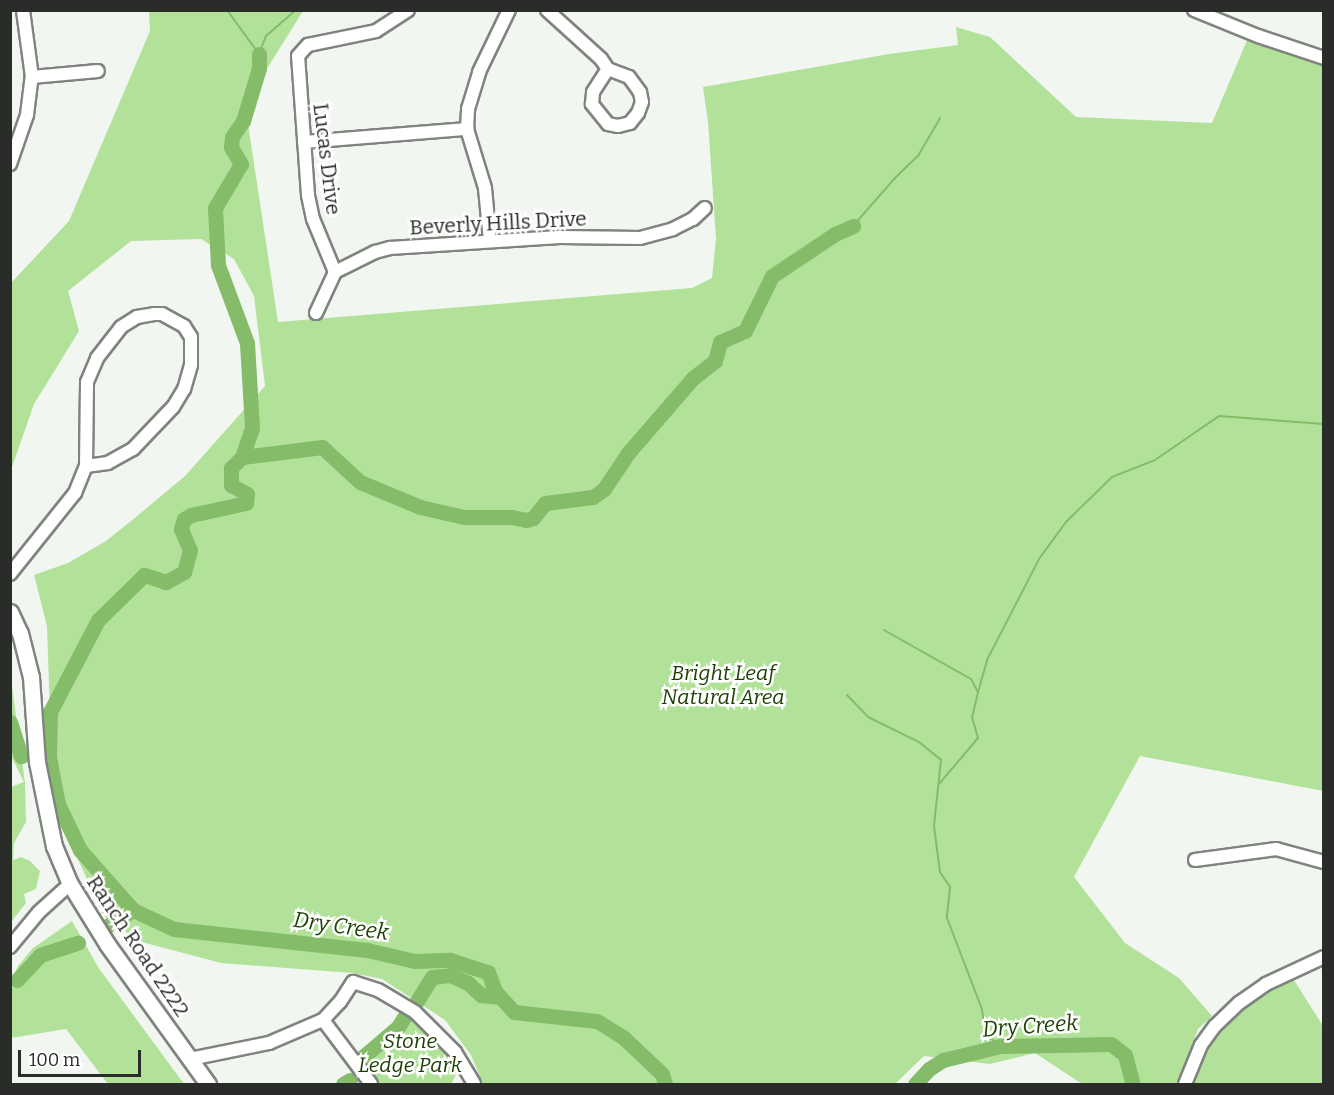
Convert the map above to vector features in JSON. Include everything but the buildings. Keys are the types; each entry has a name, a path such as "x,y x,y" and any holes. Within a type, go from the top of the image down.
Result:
{"main road":[{"name":"Ranch Road 2222","path":"10,612 20,633 31,677 37,762 44,807 54,846 70,884 107,944 208,1084"}],"street":[{"path":"10,164 27,116 32,77 23,10"},
{"name":"Lucas Drive","path":"335,272 313,219 308,195 297,66 302,49 308,45 376,31 408,10"},
{"path":"490,241 485,188 467,129 471,90 509,10"},
{"path":"547,10 601,58 608,69 629,76 640,92 642,102 638,113 630,123 618,126 608,124 592,104 593,92 608,69"},
{"path":"1194,10 1258,36 1323,58"},
{"path":"32,77 98,71"},
{"path":"304,142 467,129"},
{"name":"Beverly Hills Drive","path":"335,272 375,252 390,248 490,241 654,236 693,219 705,208"},
{"path":"316,313 335,272"},
{"path":"10,574 75,493 86,466 87,382 108,340 121,327 137,317 162,314 184,326 191,337 191,365 184,388 173,407 134,449 108,463 86,466"},
{"path":"1195,860 1276,849 1323,862"},
{"path":"10,947 39,912 70,884"},
{"path":"1185,1084 1201,1045 1215,1026 1239,1003 1266,984 1323,957"},
{"path":"190,1059 269,1043 323,1020 340,1002 353,982 378,990 416,1012 455,1052 474,1084"},
{"path":"323,1020 371,1084"}],"green space":[{"name":"Bright Leaf Natural Area","path":"149,11 303,11 245,104 278,322 692,288 712,278 716,239 708,122 703,87 889,54 958,45 956,27 990,37 1076,117 1212,123 1248,38 1323,62 1323,791 1140,756 1074,877 1125,943 1179,978 1212,1016 1198,1029 1177,1084 1082,1084 1035,1053 990,1064 924,1056 895,1084 483,1084 471,1055 445,1020 382,979 352,973 221,963 123,937 103,914 65,831 52,775 47,626 34,575 68,563 106,541 136,517 185,476 265,386 254,296 234,259 201,239 131,241 68,291 79,331 34,404 11,470 11,283 69,221 150,31"},
{"path":"11,679 25,783 26,822 14,843 13,860 21,857 30,861 40,871 36,889 24,894 26,903 11,922 11,787 24,782 11,756"},
{"path":"72,921 98,967 184,1084 108,1084 66,1029 11,1038 11,982 18,966 33,948"},
{"path":"1292,977 1323,1026 1323,1084 1194,1084 1207,1047 1222,1028 1255,999"},
{"name":"Stone Ledge Park","path":"413,1014 460,1067 451,1084 378,1084 355,1054"}],"waterway":[{"path":"227,10 259,54"},
{"path":"259,54 266,36 296,10"},
{"path":"259,54 259,68 243,121 232,137 231,147 241,164 215,208 218,265 247,343 252,428 242,457 231,468 231,485 247,494 246,503 191,515 184,519 181,529 190,550 184,572 166,582 144,575 98,620 50,712 49,757 58,804 80,850 133,910 174,929 367,950 415,961 450,960 488,972 495,991 514,1012 597,1021 624,1038 662,1074 665,1084"},
{"path":"853,226 895,178 918,156 940,118"},
{"path":"242,457 322,447 360,482 420,507 464,517 512,517 526,520 533,518 545,503 593,497 604,489 628,453 693,378 715,361 720,342 745,331 772,276 835,234 853,226"},
{"path":"978,692 988,658 1039,559 1066,522 1112,477 1155,460 1219,416 1324,424"},
{"path":"884,630 971,679 978,692 972,717 978,738 939,784"},
{"path":"847,695 868,717 919,742 941,760 934,826 940,872 950,887 947,918 982,1009 985,1033 1000,1046"},
{"name":"Dry Creek","path":"10,722 21,756"},
{"path":"107,926 133,910"},
{"path":"17,980 40,955 78,943"},
{"path":"417,1001 432,977 450,975 468,983 481,995 500,997"},
{"path":"369,1066 364,1056 398,1027 406,1014"},
{"name":"Dry Creek","path":"915,1084 929,1069 943,1060 1000,1046 1111,1044 1125,1055 1133,1084"},
{"path":"343,1084 350,1080"}]}
